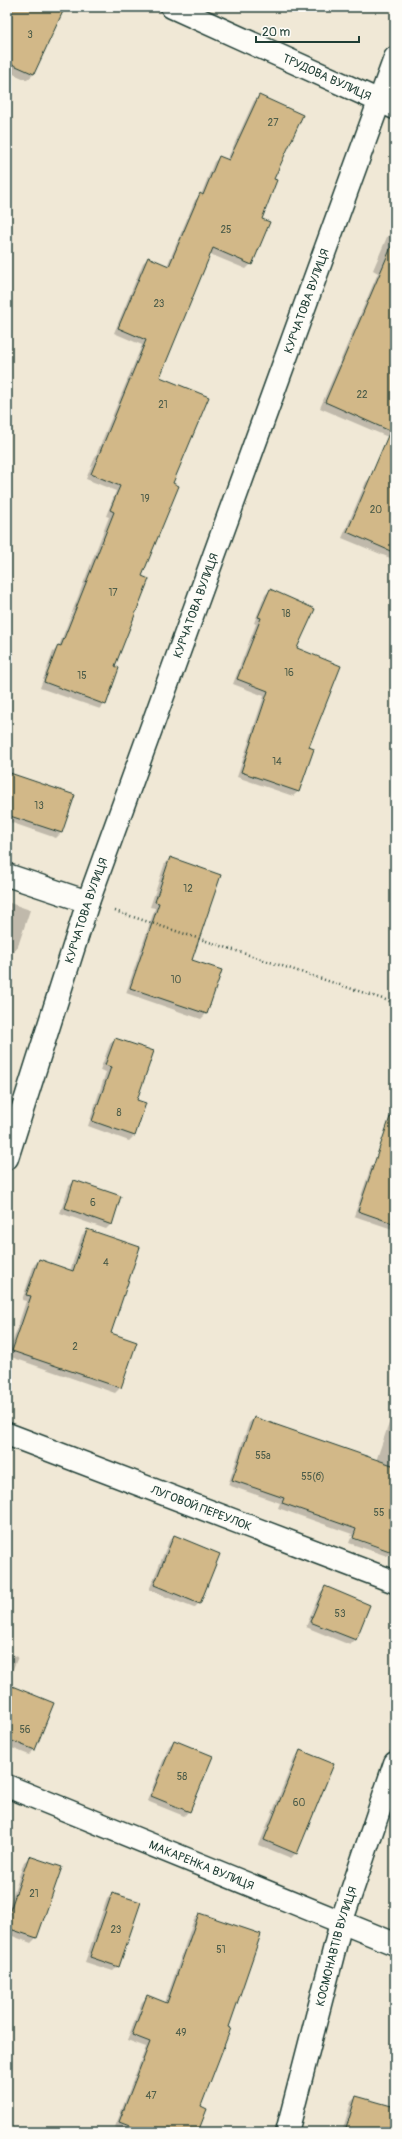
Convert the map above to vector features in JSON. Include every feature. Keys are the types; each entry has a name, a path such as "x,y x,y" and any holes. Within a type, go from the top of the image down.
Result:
{"street":[{"name":"ТРУДОВА ВУЛИЦЯ","path":"172,7 387,104"},
{"name":"КУРЧАТОВА ВУЛИЦЯ","path":"7,1158 88,902 387,104 395,58"},
{"path":"7,875 88,902"},
{"name":"ЛУГОВОЙ ПЕРЕУЛОК","path":"7,1434 395,1582"},
{"name":"КОСМОНАВТІВ ВУЛИЦЯ","path":"287,2132 341,1924 395,1763"},
{"name":"МАКАРЕНКА ВУЛИЦЯ","path":"7,1786 341,1924 395,1944"}],"path":[{"path":"88,902 395,1003"}],"building":[{"path":"7,7 65,7 34,74 7,62"},
{"path":"259,95 303,115 274,179 277,180 262,219 270,222 252,265 213,248 160,377 209,397 173,483 179,486 142,576 149,579 115,666 119,668 106,705 44,682 58,645 61,646 114,512 110,510 120,486 91,474 146,340 118,328 148,257 169,266 200,193 203,195 219,156 229,160"},
{"path":"395,238 395,553 347,532 390,431 325,402"},
{"path":"270,589 315,609 297,648 341,666 309,747 314,749 299,792 241,772 268,691 237,679 261,618 258,617"},
{"path":"7,772 75,795 62,833 7,815"},
{"path":"170,857 221,875 192,960 222,970 207,1014 130,988 159,903 155,902"},
{"path":"115,1038 154,1051 137,1100 146,1103 135,1136 92,1121 111,1067 105,1065"},
{"path":"390,1117 395,1118 395,1224 358,1211"},
{"path":"74,1180 121,1196 112,1225 65,1208"},
{"path":"87,1229 140,1247 111,1333 137,1342 121,1388 12,1351 31,1296 26,1295 39,1259 73,1271"},
{"path":"254,1417 395,1466 395,1553 353,1538 356,1529 282,1503 284,1498 232,1480"},
{"path":"174,1535 220,1554 200,1604 154,1585"},
{"path":"325,1586 370,1605 356,1640 310,1622"},
{"path":"7,1684 54,1703 35,1750 7,1739"},
{"path":"174,1740 213,1756 190,1812 151,1796"},
{"path":"300,1750 334,1764 297,1854 264,1840"},
{"path":"29,1856 62,1867 37,1938 7,1928 7,1919"},
{"path":"112,1893 141,1902 119,1967 90,1957"},
{"path":"199,1913 261,1934 229,2027 231,2028 201,2106 207,2109 198,2132 145,2132 119,2122 150,2042 132,2035 147,1995 167,2003"},
{"path":"356,2096 395,2107 395,2132 345,2132"}]}
